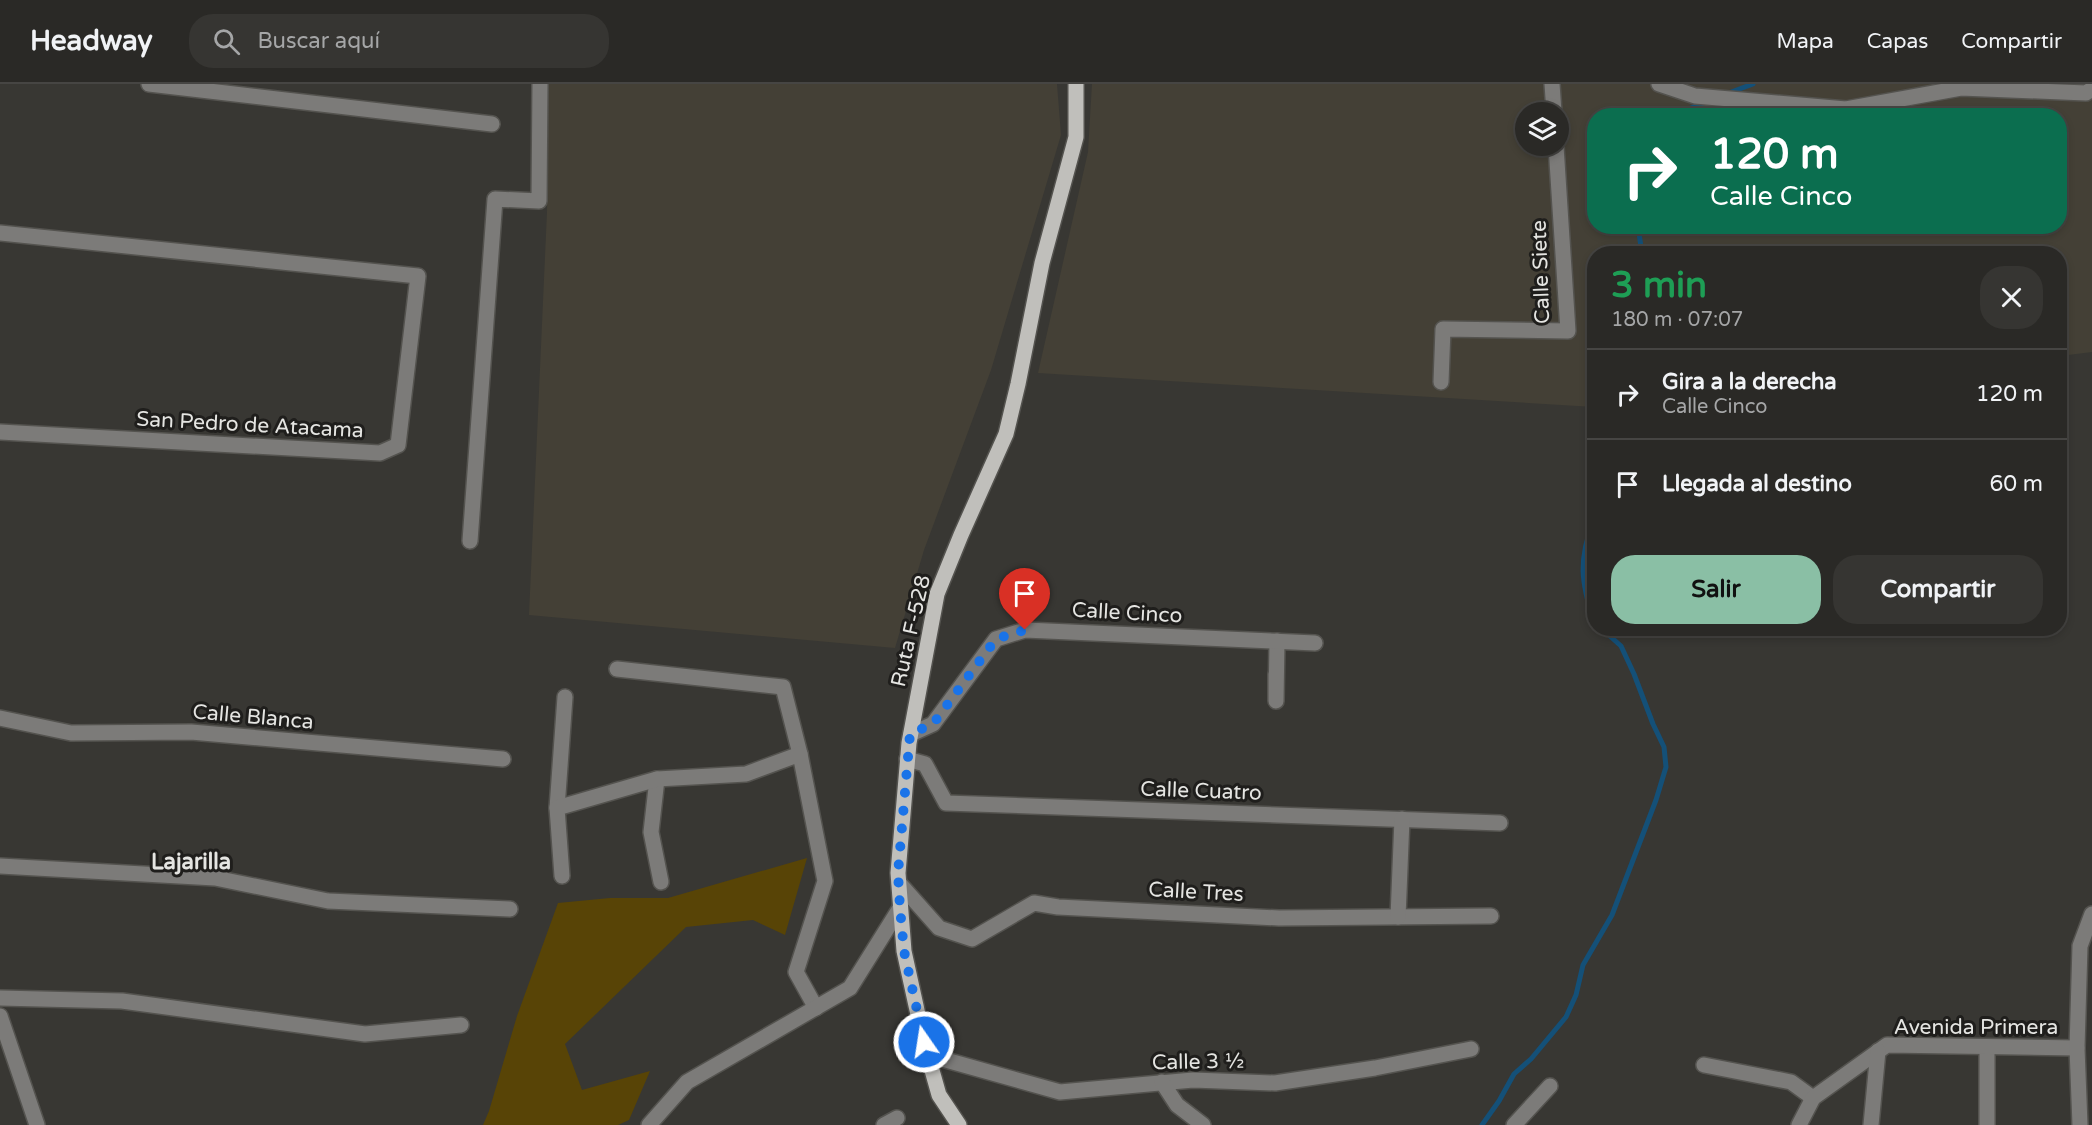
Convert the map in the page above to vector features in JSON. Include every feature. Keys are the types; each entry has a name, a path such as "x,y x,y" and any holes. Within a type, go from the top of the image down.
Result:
{"main road":[{"name":"Ruta F-528","path":"957,1124 939,1095 904,951 899,883 910,734 938,594 961,535 1006,434 1042,263 1077,137 1076,84"}],"street":[{"path":"149,84 492,124"},
{"path":"470,542 495,199 539,201 540,84"},
{"path":"1552,84 1553,102"},
{"path":"1659,84 1695,96 1834,108"},
{"path":"1851,108 1961,88 2086,93 2092,89"},
{"name":"Calle Siete","path":"1441,382 1443,329 1568,331 1557,156"},
{"name":"San Pedro de Atacama","path":"0,233 418,276 398,445 380,453 0,432"},
{"name":"Calle Cinco","path":"910,734 933,724 996,639 1025,630 1315,643"},
{"path":"1276,674 1276,701 1277,641"},
{"path":"617,669 783,687 800,754 825,881 796,972 816,1008"},
{"path":"562,876 557,808 565,697"},
{"name":"Calle Blanca","path":"0,718 71,733 191,732 503,759"},
{"path":"557,808 657,779 746,774 800,754"},
{"name":"Calle Cuatro","path":"908,759 925,764 946,803 1500,823"},
{"path":"657,779 651,832 661,882"},
{"path":"1398,917 1402,819"},
{"path":"0,866 215,878 328,901 510,909"},
{"name":"Calle Tres","path":"899,883 939,928 972,939 1034,903 1059,907 1279,918 1491,916"},
{"path":"649,1125 687,1083 850,988 900,908"},
{"path":"2080,1125 2077,1048 2080,946 2092,914"},
{"path":"0,998 122,1000 365,1034 461,1026"},
{"path":"0,1016 37,1125"},
{"name":"Avenida Primera","path":"1799,1125 1813,1098 1887,1045 2077,1048"},
{"path":"1987,1047 1987,1125"},
{"name":"Calle 3 ½","path":"928,1055 1060,1092 1193,1080 1275,1083 1375,1068 1471,1049"},
{"path":"1871,1125 1878,1051"},
{"path":"1704,1065 1791,1082 1813,1098"},
{"path":"1162,1082 1177,1105 1203,1125"},
{"path":"1514,1125 1550,1086"}],"shaded area":[{"path":"548,84 1057,84 1061,135 991,370 924,550 895,648 529,615 547,212"},
{"path":"1092,84 2092,84 2092,352 2067,355 2067,246 1587,246 1587,407 1038,373 1088,152"},
{"path":"807,858 785,935 753,920 686,927 565,1044 582,1090 650,1071 629,1120 618,1125 483,1125 517,1016 558,903 610,898 668,898"}],"waterway":[{"path":"1726,94 1753,84"},
{"path":"1691,108 1707,102"},
{"path":"1639,234 1641,246"},
{"path":"1587,540 1583,571 1587,598"},
{"path":"1482,1125 1514,1074 1531,1059 1566,1017 1576,995 1583,965 1612,915 1656,800 1666,767 1664,747 1634,674 1621,646 1610,636"}],"district":[{"name":"Lajarilla","path":"191,862"}],"route":[{"path":"924,1042 904,951 898,873 910,734 933,724 996,639 1025,630"}]}
